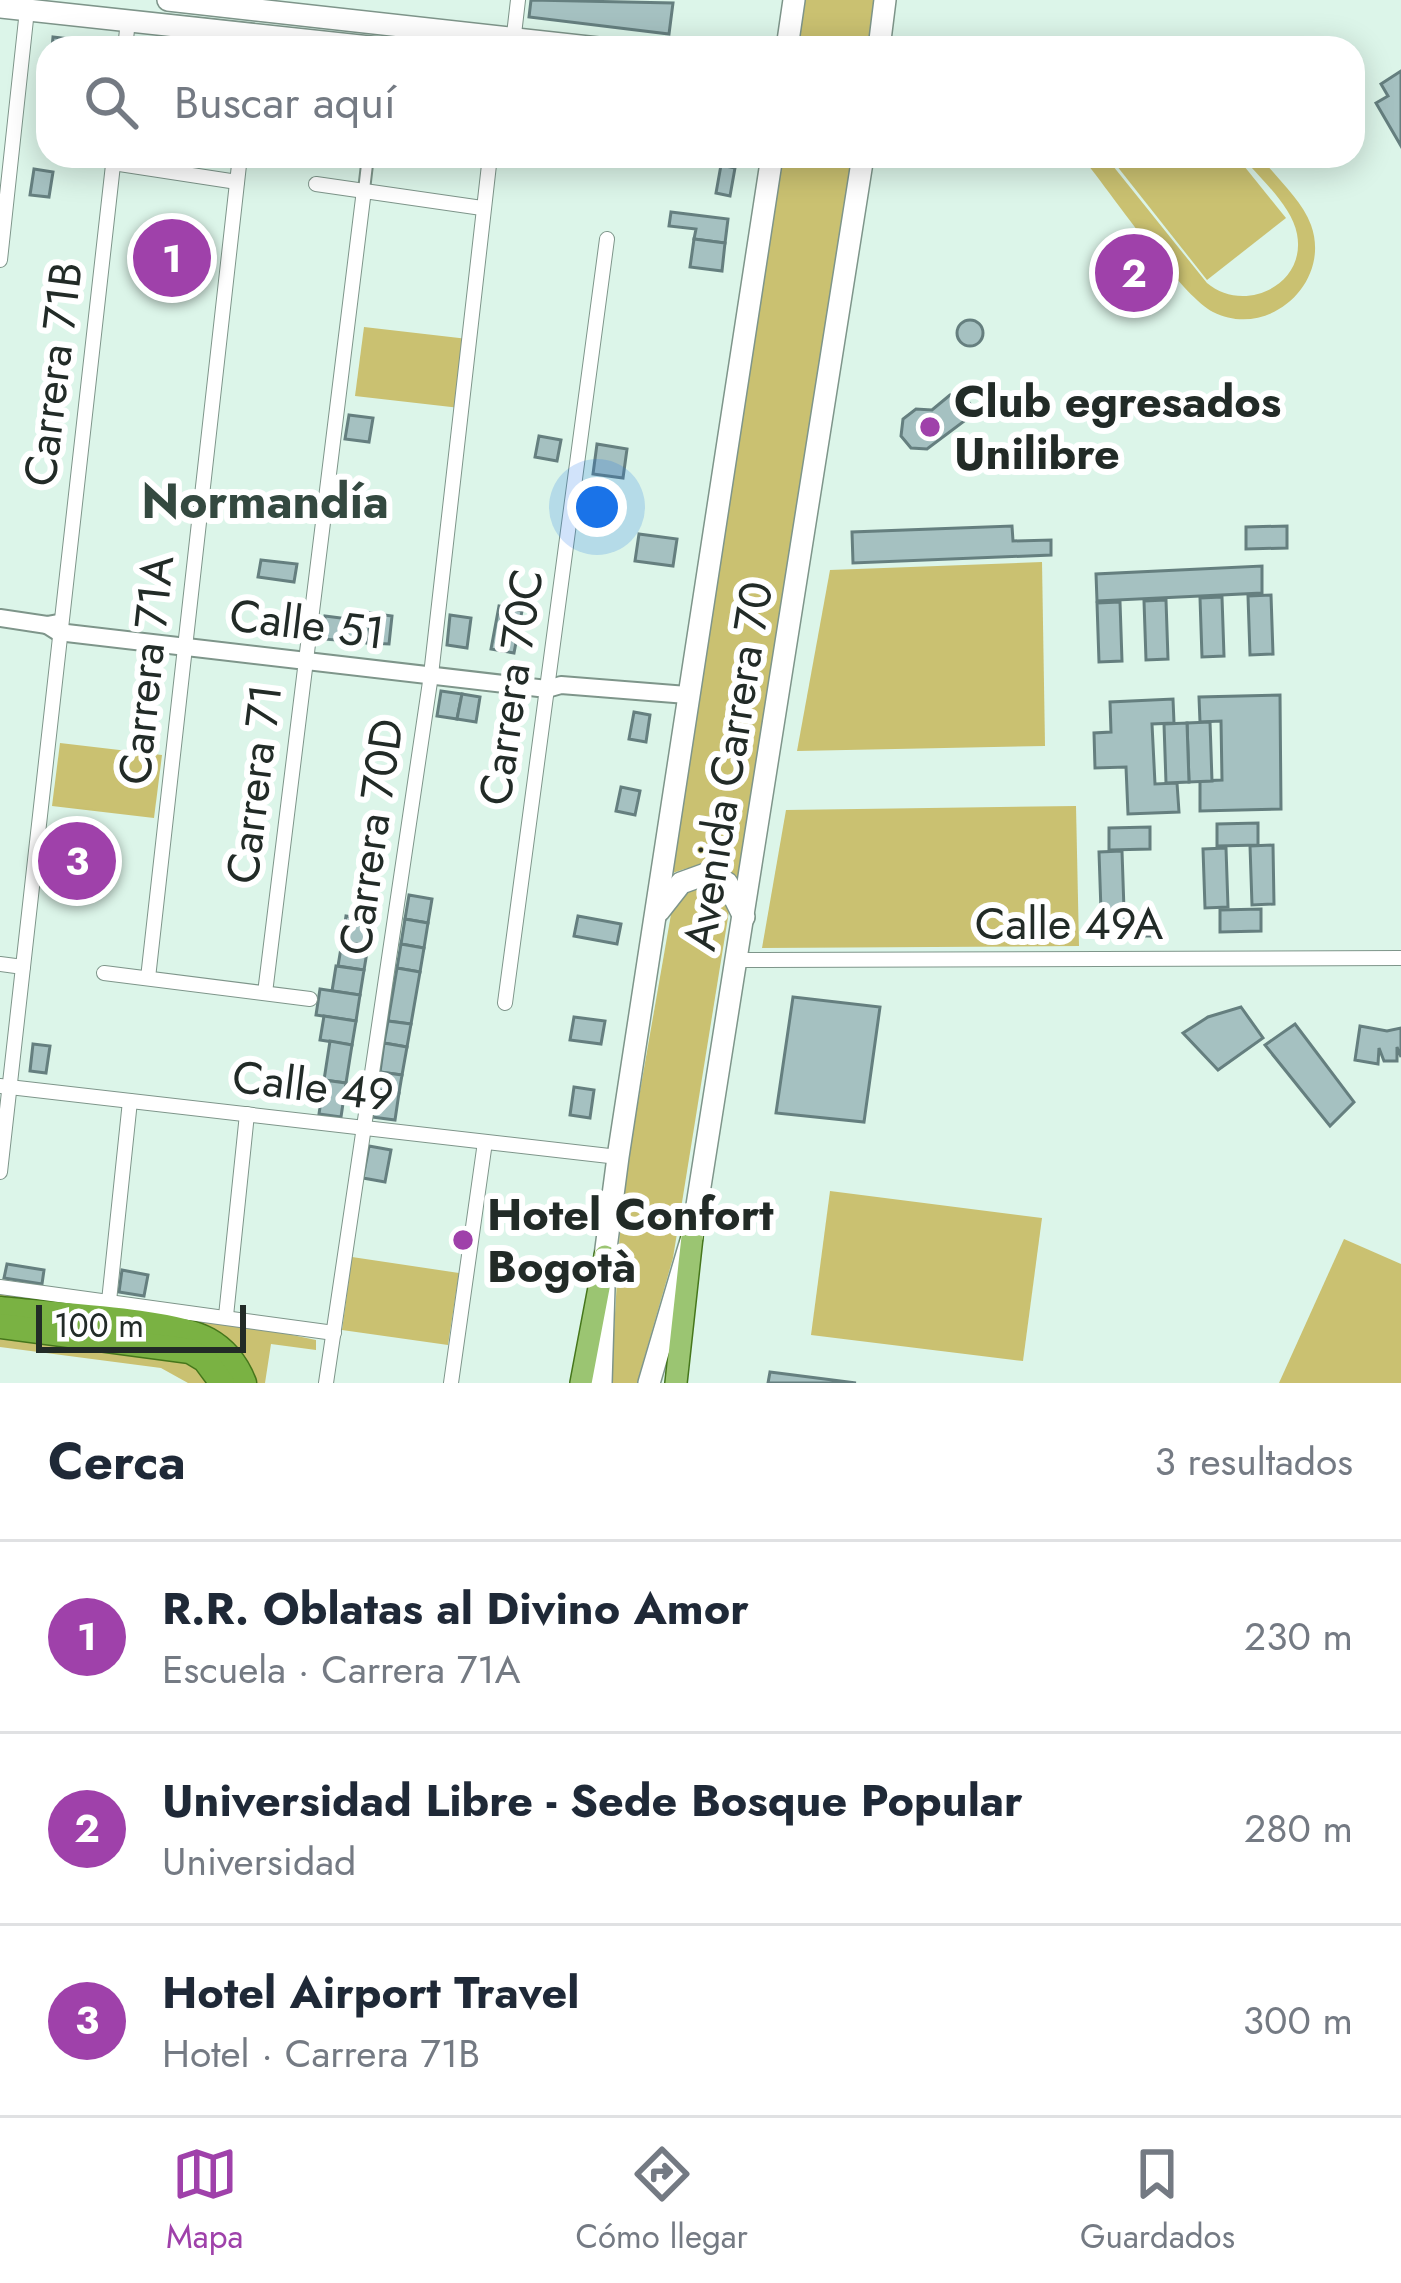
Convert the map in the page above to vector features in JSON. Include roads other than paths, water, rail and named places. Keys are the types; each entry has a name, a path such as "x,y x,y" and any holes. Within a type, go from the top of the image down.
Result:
{"highway":[{"path":"0,1309 190,1332 219,1347 244,1383"},
{"path":"0,1326 190,1352 205,1360 222,1383"}],"main road":[{"path":"168,0 260,5 466,36"},
{"path":"789,36 794,0"},
{"path":"881,36 886,0"},
{"path":"0,7 271,36"},
{"name":"Avenida Carrera 70","path":"601,1383 605,1256 618,1157 770,168"},
{"name":"Avenida Carrera 70","path":"649,1383 692,1237 860,168"},
{"path":"656,914 681,883 706,874 720,878 733,890 744,918"},
{"path":"676,1383 692,1237"},
{"path":"581,1383 605,1256"}],"street":[{"path":"514,36 518,0"},
{"path":"1,260 27,10"},
{"path":"126,36 128,20"},
{"name":"Carrera 71B","path":"0,1172 55,626 113,168"},
{"path":"162,168 237,182"},
{"name":"Carrera 71A","path":"148,978 239,168"},
{"name":"Carrera 71","path":"265,993 367,168"},
{"name":"Carrera 70D","path":"326,1383 431,670 488,168"},
{"path":"316,184 482,208"},
{"name":"Carrera 70C","path":"505,1003 552,684 607,238"},
{"name":"Calle 51","path":"0,618 552,684 687,695"},
{"name":"Calle 49A","path":"737,961 1401,958"},
{"path":"0,964 23,967"},
{"path":"104,973 310,999"},
{"name":"Calle 49","path":"5,1087 618,1157"},
{"path":"109,1301 130,1101"},
{"path":"226,1316 247,1114"},
{"path":"451,1383 485,1142"},
{"path":"0,1287 334,1333"}],"place":[{"name":"R.R. Oblatas al Divino Amor","path":"172,258"},
{"name":"Universidad Libre - Sede Bosque Popular","path":"1134,273"},
{"name":"Club egresados Unilibre","path":"930,427"},
{"name":"Hotel Airport Travel","path":"77,861"},
{"name":"Hotel Confort Bogotà","path":"463,1240"}],"district":[{"name":"Normandía","path":"265,501"}]}
